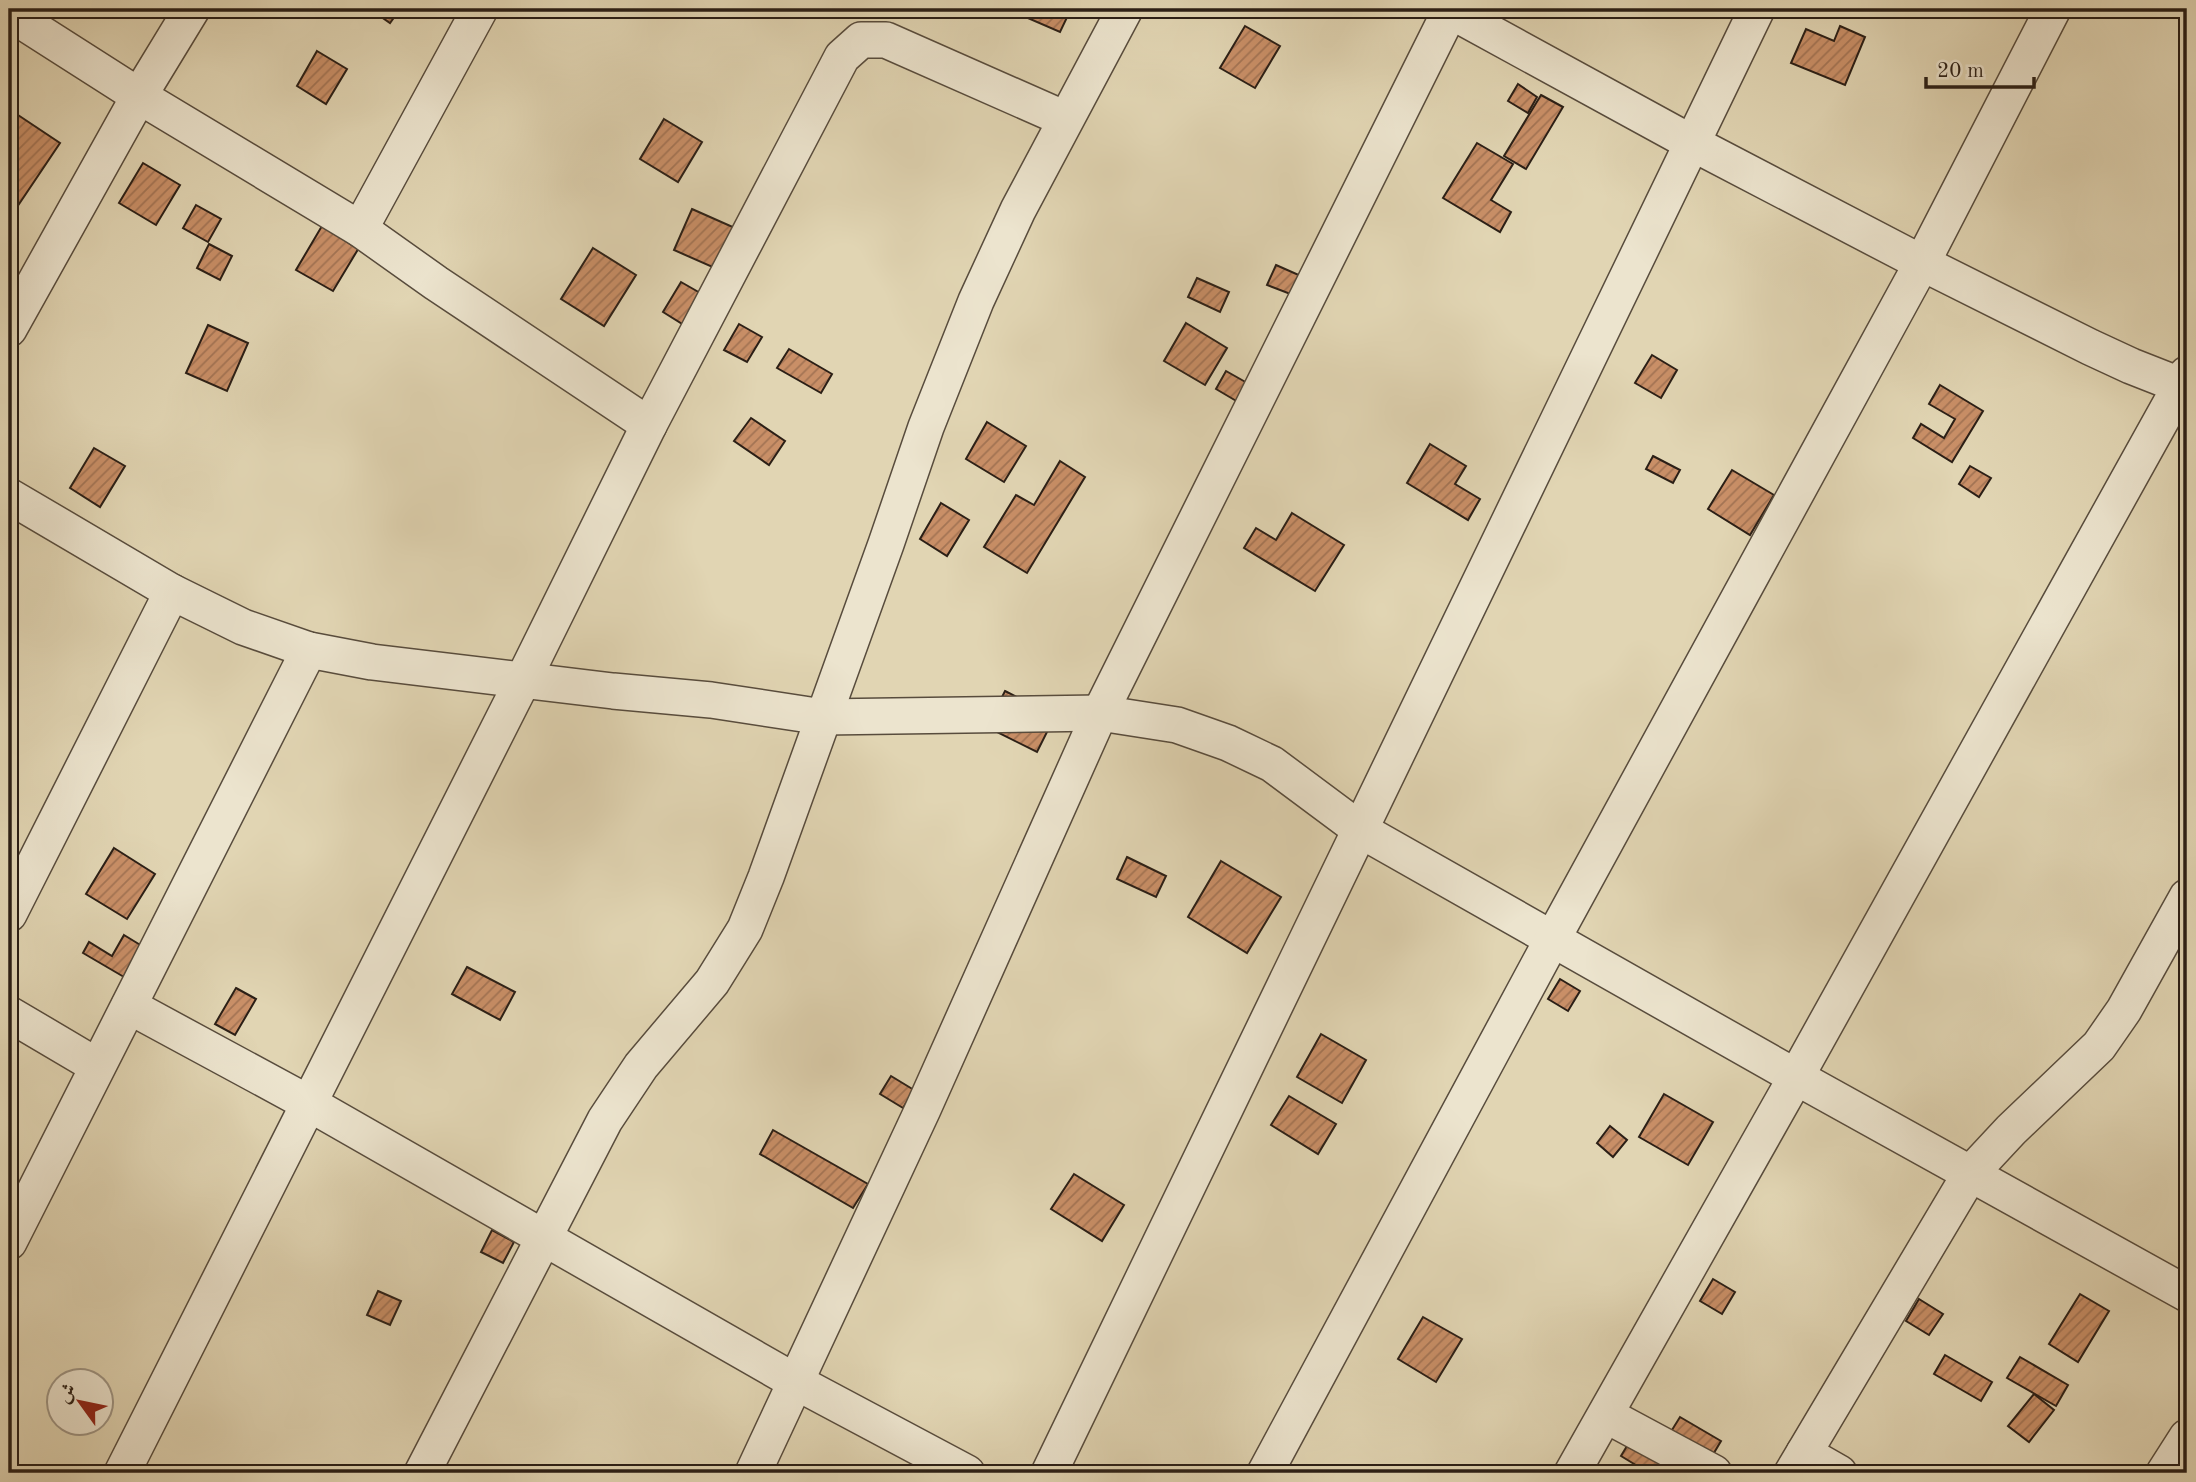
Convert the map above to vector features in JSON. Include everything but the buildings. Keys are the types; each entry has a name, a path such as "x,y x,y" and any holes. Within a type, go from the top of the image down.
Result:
{"street":[{"path":"9,329 139,96 192,9"},
{"path":"360,229 480,9"},
{"path":"422,1473 605,1120 641,1066 712,982 745,929 766,877 926,427 976,301 1018,210 1125,9"},
{"path":"753,1473 923,1110 1100,713 1449,9 1692,143 1922,263 2131,366 2185,382 1572,1473"},
{"path":"1049,1473 1362,831 1757,9"},
{"path":"1265,1473 1552,940 1922,263 2053,9"},
{"path":"9,13 139,96 360,229 649,425"},
{"path":"122,1473 310,1104 649,425 842,57 861,40 886,40 1065,119"},
{"path":"9,496 172,592 243,627 309,650 372,662 711,700 823,718 1100,713 1177,725 1228,743 1272,764 1362,831 1796,1077 2187,1294"},
{"path":"9,914 172,592"},
{"path":"9,1242 309,650"},
{"path":"1839,1473 1798,1463 1970,1174 2011,1130 2099,1045 2124,1010 2187,897"},
{"path":"129,1006 310,1104 796,1382 967,1473"},
{"path":"9,1014 97,1066"},
{"path":"1606,1416 1714,1473"},
{"path":"2164,1473 2187,1437"}]}
